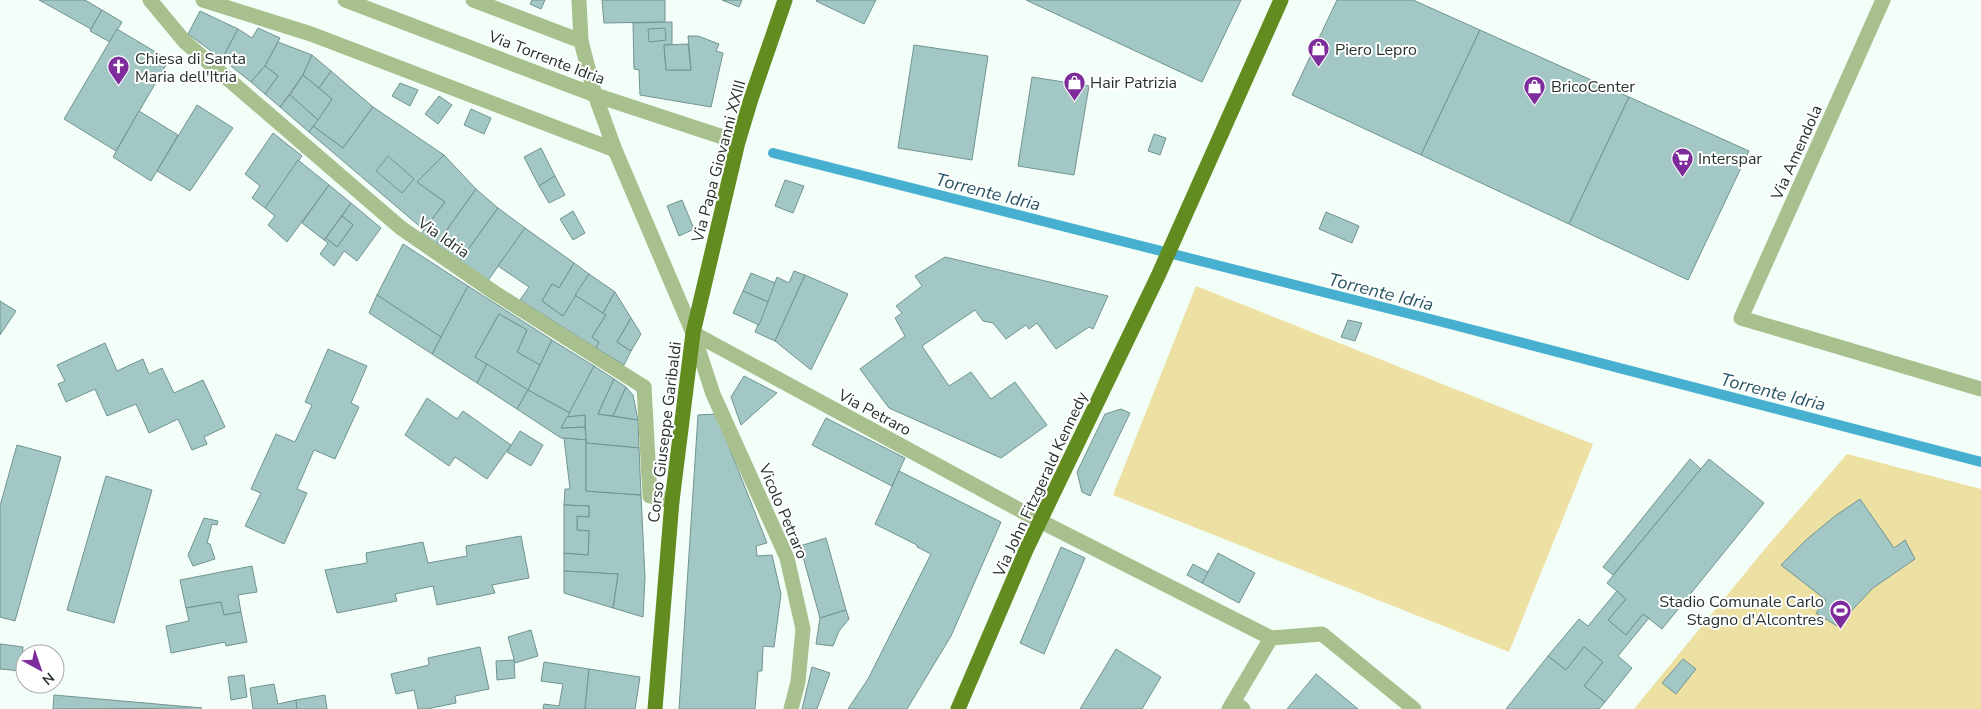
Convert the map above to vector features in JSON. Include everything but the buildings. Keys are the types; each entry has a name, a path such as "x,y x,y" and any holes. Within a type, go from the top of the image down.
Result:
{"main road":[{"name":"Via Papa Giovanni XXIII","path":"694,333 738,142 786,0"},
{"name":"Via John Fitzgerald Kennedy","path":"958,709 1040,521 1158,276 1281,0"},
{"name":"Corso Giuseppe Garibaldi","path":"656,709 672,501 694,333"}],"street":[{"name":"Via Idria","path":"150,0 185,42 400,228 495,293 644,387 650,496 672,501"},
{"path":"203,0 310,34 615,150"},
{"name":"Via Torrente Idria","path":"345,0 595,95 738,142"},
{"name":"Via Torrente Idria","path":"473,0 581,41"},
{"name":"Corso Giuseppe Garibaldi","path":"579,0 581,41 595,95 615,150 694,333"},
{"name":"Via Amendola","path":"1883,0 1741,318 1981,389"},
{"name":"Via Petraro","path":"694,333 1040,521 1270,638"},
{"name":"Vicolo Petraro","path":"694,333 713,394 787,558 803,629 798,682 791,709"},
{"path":"1235,706 1270,638 1322,634 1414,709"}],"shaded area":[{"path":"1196,286 1593,444 1509,652 1113,495"},
{"name":"Stadio Comunale Carlo Stagno d'Alcontres","path":"1847,454 1981,489 1981,709 1634,709 1764,550"}],"waterway":[{"name":"Torrente Idria","path":"773,153 1450,324 1981,462"}],"place":[{"name":"Piero Lepro","path":"1319,68"},
{"name":"Chiesa di Santa Maria dell'Itria","path":"119,86"},
{"name":"Hair Patrizia","path":"1074,101"},
{"name":"BricoCenter","path":"1535,105"},
{"name":"Interspar","path":"1682,177"},
{"name":"Stadio Comunale Carlo Stagno d'Alcontres","path":"1840,629"}]}
